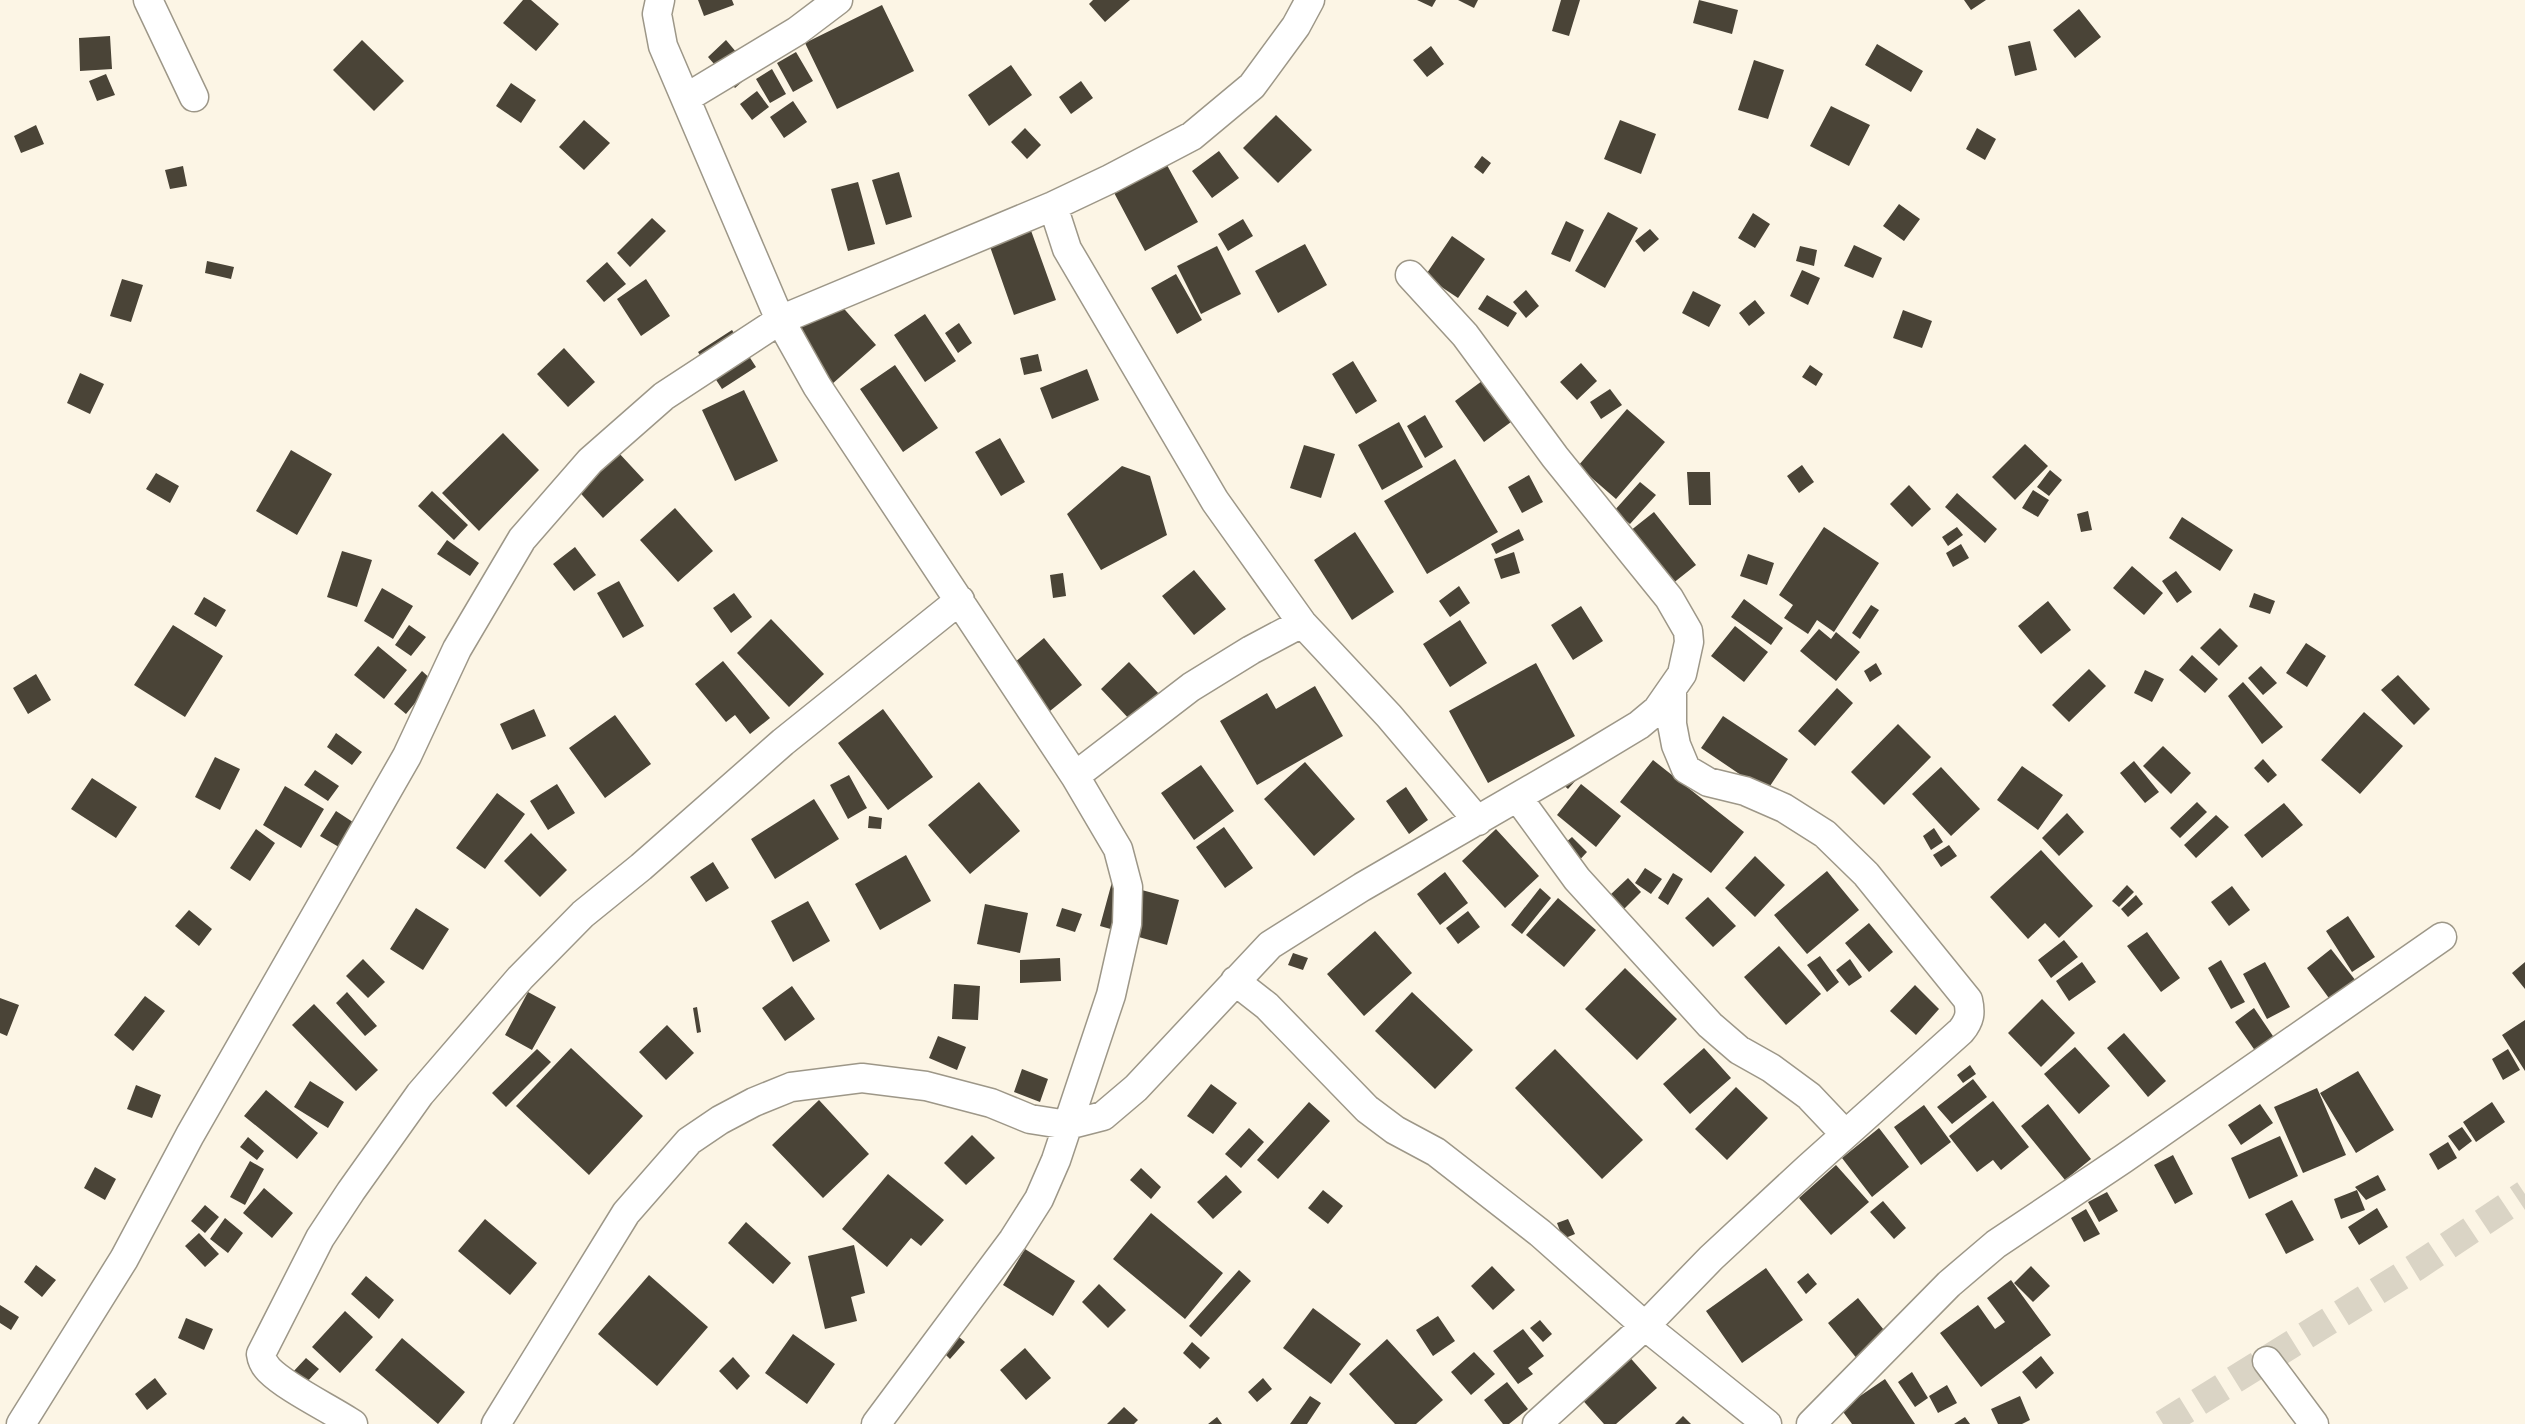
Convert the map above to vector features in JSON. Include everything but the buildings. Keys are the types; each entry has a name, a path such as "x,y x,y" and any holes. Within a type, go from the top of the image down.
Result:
{"street":[{"path":"148,0 194,97"},
{"path":"660,0 657,14 663,46 780,320 817,386 1075,776 1118,849 1128,887 1127,924 1111,995 1068,1125 1040,1199 1013,1240 876,1424"},
{"path":"687,98 797,31 838,0"},
{"path":"21,1424 124,1259 190,1135 407,756 457,649 522,539 590,461 664,396 780,320 1053,206 1192,136 1252,86 1296,26 1310,0"},
{"path":"1053,206 1067,249 1215,501 1302,623 1389,716 1478,821"},
{"path":"496,1424 626,1213 689,1141 720,1120 754,1101 790,1087 862,1078 927,1086 991,1103 1030,1119 1068,1125 1103,1116 1136,1088 1270,945 1362,887 1518,798 1639,725 1657,710 1682,674 1687,657 1688,631 1683,621 1669,598 1555,457 1464,335 1410,275"},
{"path":"353,1424 281,1380 268,1370 262,1362 261,1354 320,1238 420,1094 520,978 583,914 783,742 960,600"},
{"path":"1075,776 1191,687 1251,650 1302,623"},
{"path":"1537,1424 1645,1326 1711,1258 1961,1031 1969,1022 1971,1012 1968,1000 1866,874 1825,834 1784,808 1745,791 1708,782 1686,769 1676,745 1672,724 1672,691"},
{"path":"1518,798 1576,879 1710,1025 1739,1050 1771,1068 1809,1096 1845,1134"},
{"path":"1811,1424 1948,1284 1996,1244 2123,1159 2442,937"},
{"path":"1235,981 1267,1006 1367,1108 1395,1130 1436,1152 1540,1233 1645,1326 1767,1424"},
{"path":"2267,1361 2314,1424"}],"tunnel":[{"path":"2163,1424 2416,1267 2525,1194"}]}
